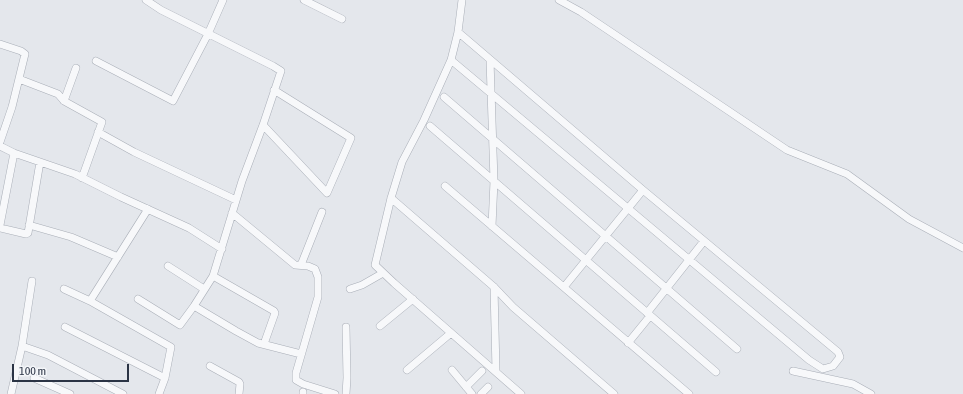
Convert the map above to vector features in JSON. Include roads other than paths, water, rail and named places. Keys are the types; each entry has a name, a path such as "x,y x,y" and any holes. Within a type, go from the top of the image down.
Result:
{"street":[{"path":"138,299 180,325 213,276 236,200 281,71 161,10 146,0"},
{"path":"96,61 173,101 224,0"},
{"path":"304,0 342,19"},
{"path":"462,0 458,32 451,60 424,120 402,162 391,198 375,264 383,273 521,394"},
{"path":"559,0 581,12 787,150 847,174 909,219 963,248"},
{"path":"451,60 809,360 823,369 833,366 840,357 838,352 642,190 458,32"},
{"path":"0,44 21,51 25,54 12,107 0,142"},
{"path":"490,60 494,181 492,226"},
{"path":"64,101 76,68"},
{"path":"19,79 58,94 64,101 101,120 102,122 82,178"},
{"path":"263,125 327,193 351,138 274,90"},
{"path":"444,97 737,349"},
{"path":"430,126 716,372"},
{"path":"98,132 134,152 236,200"},
{"path":"0,146 14,153 82,178 189,228 222,249"},
{"path":"14,153 0,226 26,234 40,162"},
{"path":"445,186 689,394"},
{"path":"564,287 642,190"},
{"path":"391,198 494,287 513,307 614,394"},
{"path":"90,301 148,209"},
{"path":"301,265 322,212"},
{"path":"232,213 284,256 296,264 315,269 318,277 318,297 301,354 296,373 296,380 303,384 335,394"},
{"path":"29,224 71,237 118,257"},
{"path":"628,343 667,288 704,241"},
{"path":"168,266 204,289"},
{"path":"350,289 362,285 383,273"},
{"path":"213,276 274,311 275,313 264,344"},
{"path":"11,394 22,346 32,282"},
{"path":"494,287 496,372"},
{"path":"64,289 90,301 170,347 165,378 159,394"},
{"path":"380,326 413,299"},
{"path":"194,306 236,332 258,343 301,354"},
{"path":"65,327 165,378"},
{"path":"346,327 346,394"},
{"path":"407,370 451,332"},
{"path":"22,346 48,355 123,394"},
{"path":"210,366 239,382 238,394"},
{"path":"452,370 472,394"},
{"path":"466,387 482,371"},
{"path":"793,372 853,384 871,394"},
{"path":"34,378 70,394"},
{"path":"481,394 488,387"}]}
